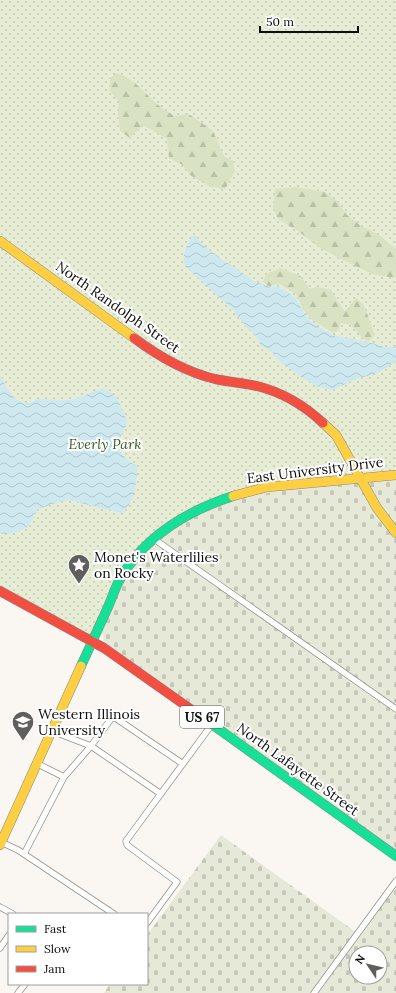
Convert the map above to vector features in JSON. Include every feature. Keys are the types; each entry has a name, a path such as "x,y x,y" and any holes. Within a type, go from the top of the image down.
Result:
{"main road":[{"name":"North Randolph Street","path":"0,241 145,346 171,362 214,379 258,386 282,395 315,415 336,435 377,508 396,533"},
{"name":"East University Drive","path":"1,844 51,730 120,580 134,559 153,539 189,514 235,494 267,487 396,475"},
{"name":"North Lafayette Street","path":"0,591 92,640 396,856"}],"lane":[{"path":"153,539 396,709"},
{"path":"24,854 64,777 114,717 183,764"},
{"path":"148,922 177,882 127,845 126,841 212,724"},
{"path":"51,730 91,746 161,794"},
{"path":"37,763 64,777"},
{"path":"1,844 18,850 112,913"},
{"path":"314,993 396,882"},
{"path":"0,907 11,913"},
{"path":"0,948 8,936"}],"green space":[{"name":"Everly Park","path":"0,0 396,0 396,475 92,640 0,591"},
{"path":"117,73 134,82 158,105 174,116 189,114 213,131 224,156 233,161 235,171 225,189 212,187 190,175 183,165 169,158 167,139 143,125 130,138 120,131 118,114 119,102 110,91 110,78"},
{"path":"295,187 324,192 336,200 347,215 361,226 378,234 396,249 396,278 375,275 351,264 320,248 298,231 278,219 273,208 275,189"},
{"path":"280,268 300,276 310,289 317,287 330,289 345,311 356,298 364,305 375,335 369,341 363,339 351,325 340,323 339,331 333,333 311,319 303,309 296,294 280,284 268,286 263,282 266,274"},
{"path":"396,475 396,856 104,648 102,620 134,559 219,500"},
{"path":"221,835 357,933 396,881 396,993 104,993 109,985 148,985 148,934"}],"water":[{"path":"192,236 196,236 201,243 213,253 256,282 270,287 278,286 295,297 306,316 313,323 324,330 336,336 369,342 384,347 396,347 396,360 390,366 375,374 359,378 333,390 318,387 303,378 278,360 269,350 261,346 256,336 248,329 231,308 186,267 184,263 184,255 186,247"},
{"path":"0,376 12,395 17,400 24,402 32,402 40,399 70,400 100,390 108,391 115,396 128,421 120,440 120,449 126,458 136,465 137,468 134,492 124,513 68,500 37,510 29,525 23,530 8,534 0,533"}],"traffic: fast":[{"path":"81,666 120,579 142,550 169,527 199,509 233,496"},
{"path":"206,720 396,856"}],"traffic: slow":[{"path":"0,241 134,338"},
{"path":"323,423 336,435 377,508 396,533"},
{"path":"233,496 267,487 396,475"},
{"path":"0,845 81,666"}],"traffic: jam":[{"path":"134,338 163,357 193,372 215,379 257,386 284,396 301,405 323,423"},
{"path":"0,591 104,648 206,720"}],"place":[{"name":"Monet's Waterlilies on Rocky","path":"79,584"},
{"name":"Western Illinois University","path":"23,742"}]}
